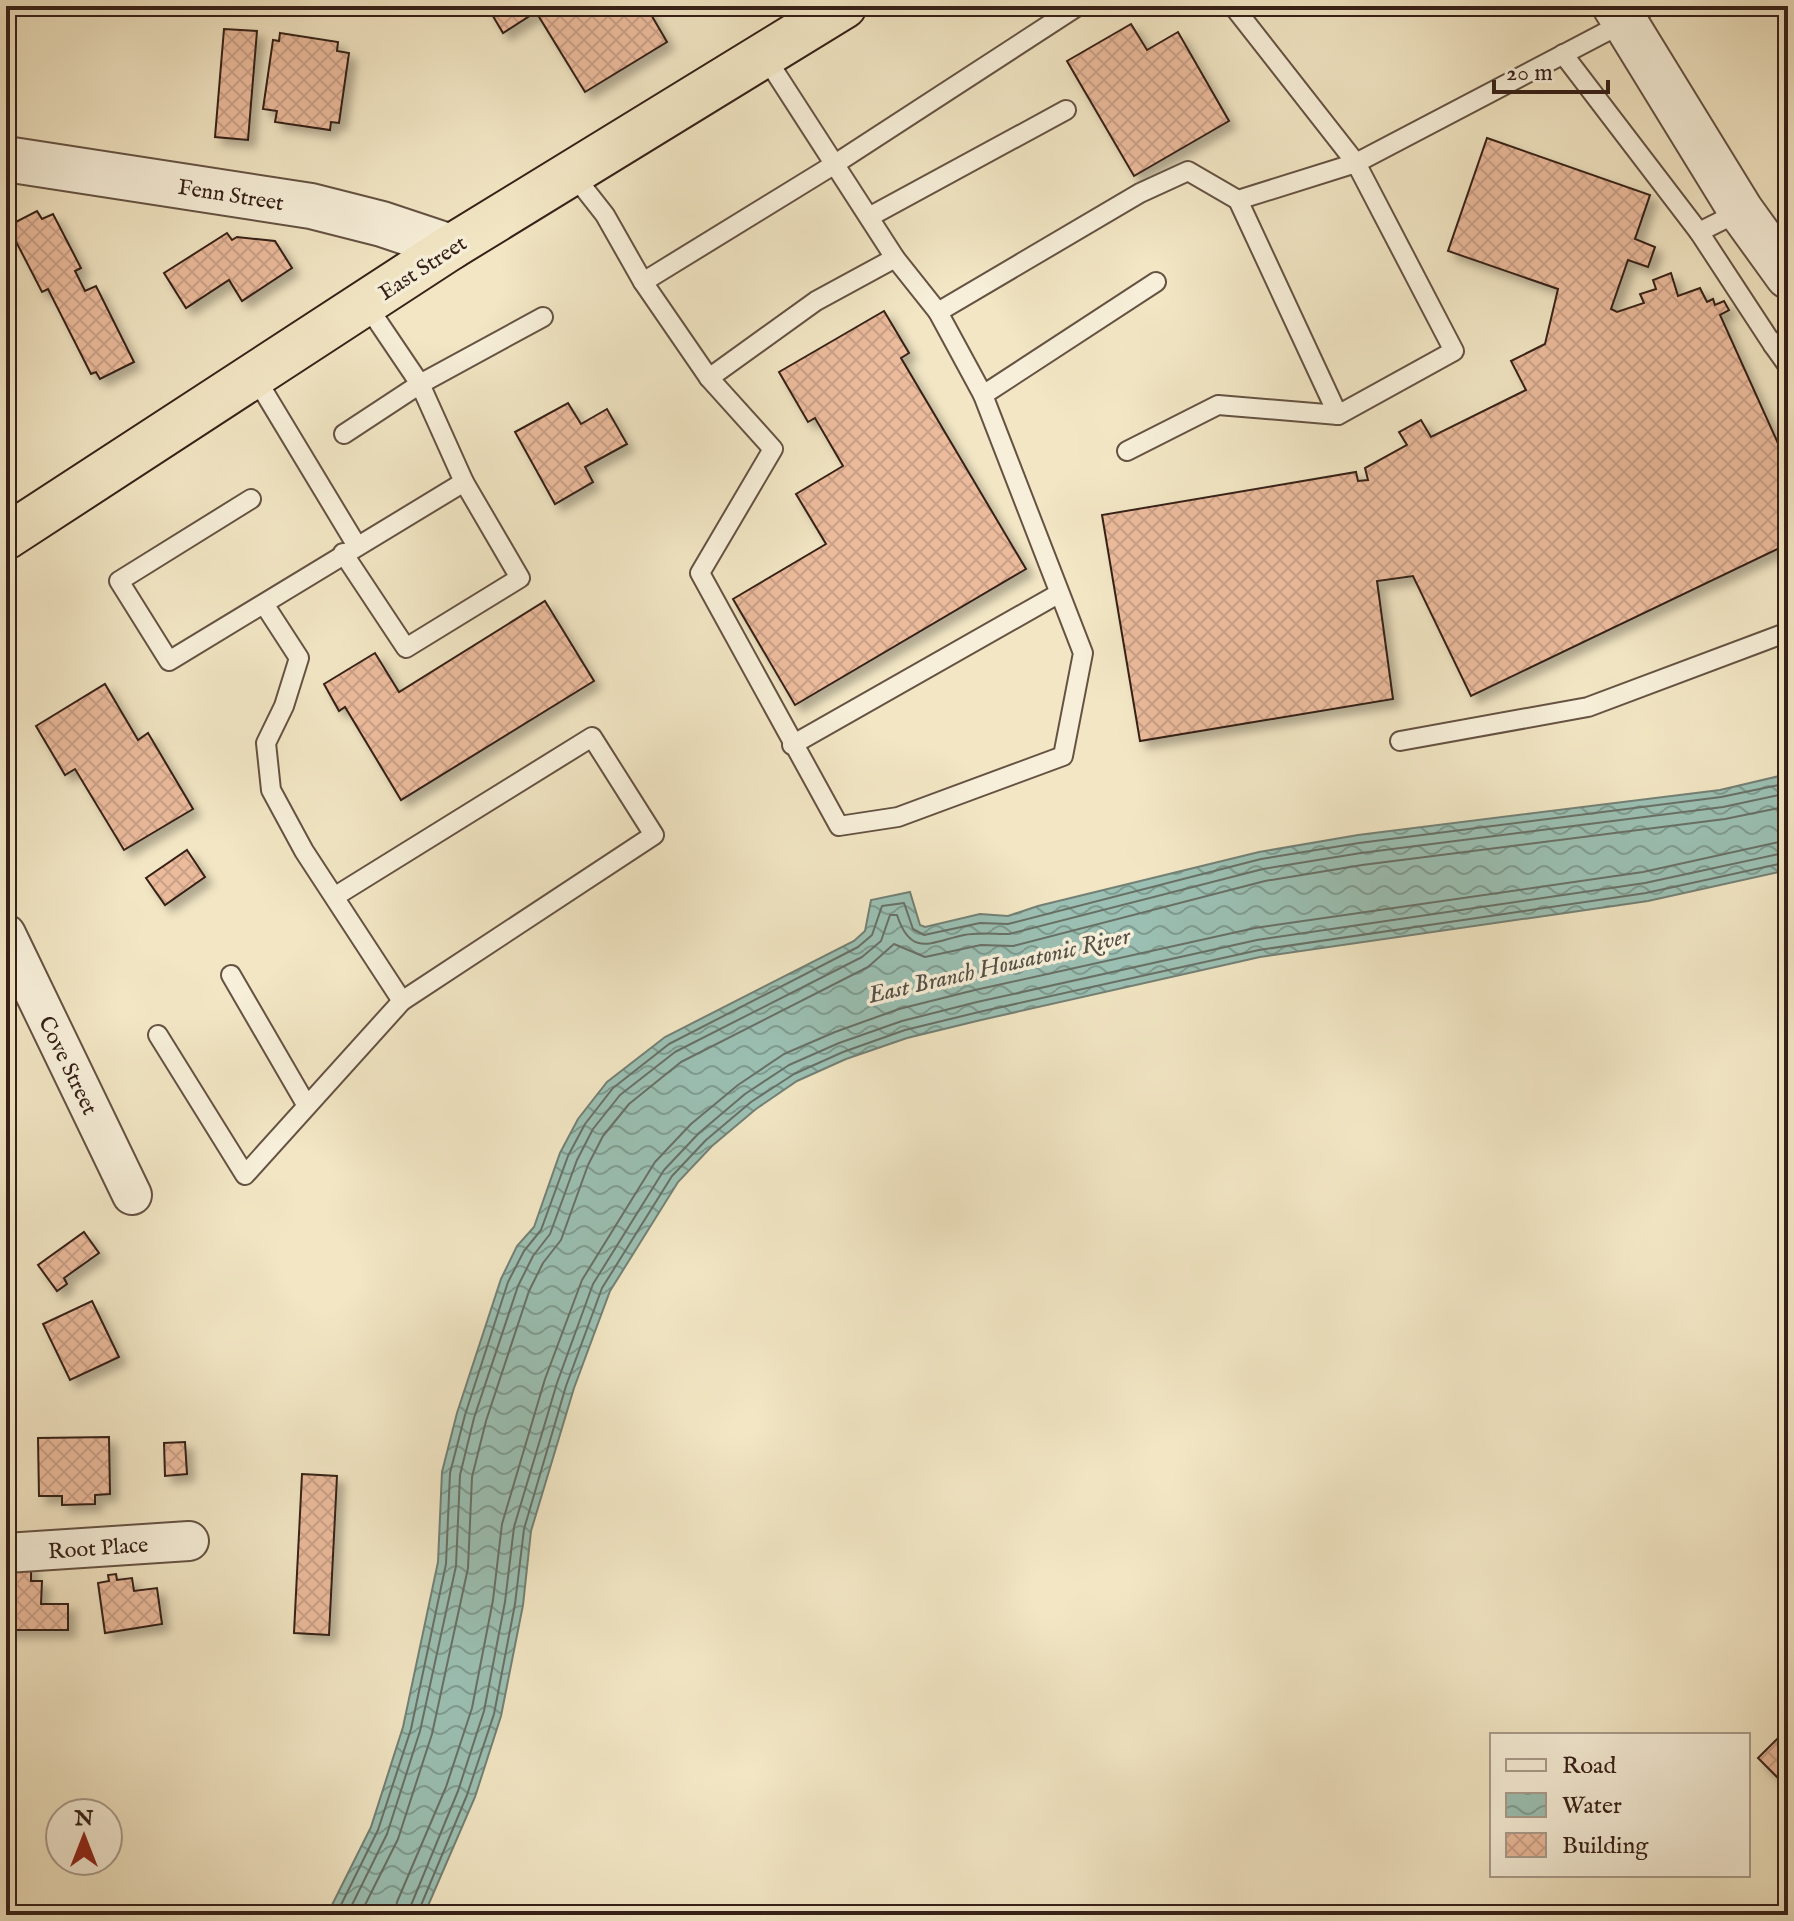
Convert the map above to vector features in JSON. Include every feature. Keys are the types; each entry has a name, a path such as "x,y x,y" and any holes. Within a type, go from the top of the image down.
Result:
{"highway":[{"name":"East Street","path":"6,537 451,247 844,6"}],"street":[{"path":"1629,11 1741,211 1788,276"},
{"name":"Fenn Street","path":"6,159 311,206 382,224 451,247"},
{"name":"Cove Street","path":"6,934 132,1195"},
{"name":"Root Place","path":"6,1553 189,1541"}],"lane":[{"path":"643,282 835,164 1078,6"},
{"path":"1127,451 1218,405 1338,415 1454,351 1356,163 1233,6"},
{"path":"1238,200 1356,163 1563,54 1629,11"},
{"path":"1563,54 1780,341 1788,366"},
{"path":"572,173 605,215 643,282 709,378 773,449 700,573 839,826 898,817 1063,756 1083,653 983,395 938,312 895,258 764,55"},
{"path":"869,217 1066,110"},
{"path":"938,312 1140,193 1188,171 1238,200 1338,415"},
{"path":"1699,232 1741,211"},
{"path":"709,378 816,301 895,258"},
{"path":"983,395 1156,282"},
{"path":"255,377 406,648 520,578 464,482 420,384 366,304"},
{"path":"344,434 420,384 543,317"},
{"path":"251,499 119,581 169,661 464,482"},
{"path":"792,745 1058,594"},
{"path":"264,604 299,658 284,706 266,743 271,790 334,897 402,1001"},
{"path":"1400,741 1588,707 1788,632"},
{"path":"158,1035 245,1175 402,1001 654,835 592,737 334,897"},
{"path":"231,975 307,1106"}],"water":[{"name":"East Branch Housatonic River","path":"1788,774 1788,870 1648,901 1260,957 981,1020 907,1038 846,1059 797,1081 756,1109 712,1146 678,1182 610,1291 574,1388 531,1531 523,1605 501,1716 475,1797 424,1915 327,1915 371,1827 403,1727 438,1562 442,1472 457,1413 501,1279 517,1246 534,1227 560,1153 578,1119 607,1082 665,1037 854,941 865,931 871,900 910,892 920,925 925,927 980,914 1008,916 1259,852 1358,835 1720,790"}],"building":[{"path":"487,6 646,6 667,42 585,92 536,12 503,33"},
{"path":"1131,24 1147,50 1178,32 1229,121 1134,176 1067,61"},
{"path":"224,29 257,31 248,140 215,137"},
{"path":"280,33 338,42 337,51 349,53 339,123 331,122 330,130 275,122 277,111 263,109 273,40 279,41"},
{"path":"1487,138 1650,195 1635,239 1655,247 1648,267 1628,260 1611,309 1617,312 1644,303 1640,294 1656,289 1653,280 1671,273 1678,296 1700,288 1707,302 1713,299 1715,305 1724,301 1729,310 1720,315 1781,450 1788,447 1788,544 1471,696 1413,576 1377,581 1393,699 1140,741 1102,515 1356,472 1358,481 1368,480 1365,468 1407,445 1399,432 1421,420 1431,437 1526,390 1511,361 1545,344 1558,289 1448,251"},
{"path":"37,211 42,219 53,214 81,268 75,271 85,291 96,286 134,362 100,379 96,372 91,374 48,289 42,292 8,226"},
{"path":"227,233 232,240 237,237 275,241 292,268 242,301 229,280 186,308 164,273"},
{"path":"884,311 909,353 901,358 1026,569 795,705 733,599 826,544 796,494 843,466 815,418 808,422 779,372"},
{"path":"568,403 581,424 607,409 627,444 585,467 593,482 555,504 515,432"},
{"path":"545,601 594,681 401,800 345,707 339,711 324,684 375,653 399,692"},
{"path":"105,684 138,740 148,733 193,809 124,850 75,769 65,775 36,726"},
{"path":"187,850 205,877 165,905 146,878"},
{"path":"84,1232 99,1253 64,1278 67,1284 57,1291 38,1265"},
{"path":"92,1301 119,1357 70,1380 43,1324"},
{"path":"109,1437 110,1494 95,1495 95,1504 62,1505 62,1496 39,1496 38,1438"},
{"path":"185,1442 187,1474 165,1476 164,1443"},
{"path":"302,1474 337,1476 329,1635 294,1633"},
{"path":"6,1564 31,1564 31,1581 42,1581 41,1604 68,1604 68,1630 6,1630"},
{"path":"116,1574 117,1580 132,1578 134,1591 157,1588 162,1624 105,1633 98,1583 109,1581 108,1575"},
{"path":"1779,1737 1788,1745 1788,1774 1781,1781 1758,1758"}]}
